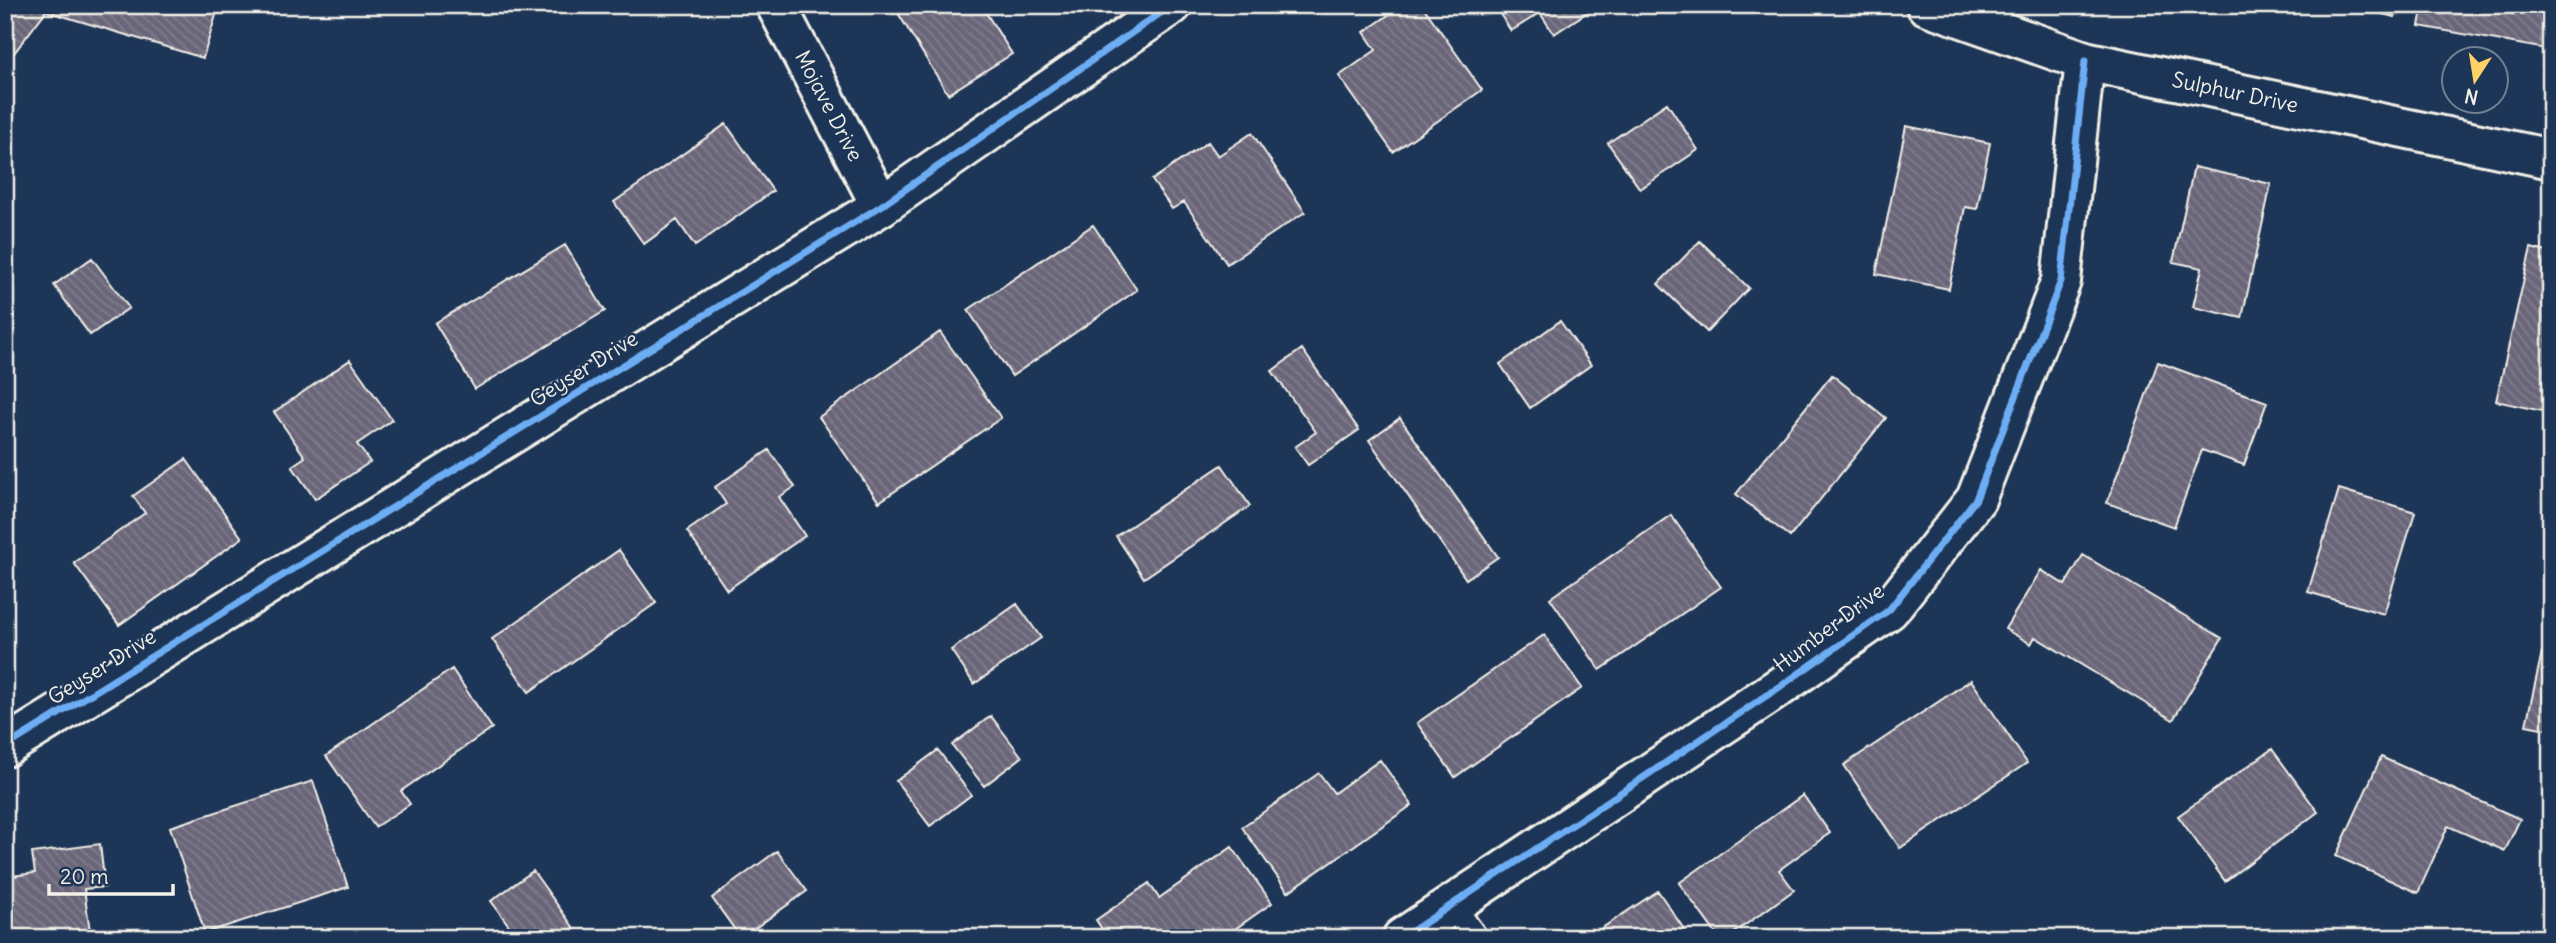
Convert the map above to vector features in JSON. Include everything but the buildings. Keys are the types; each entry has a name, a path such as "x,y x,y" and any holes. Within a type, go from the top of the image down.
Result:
{"street":[{"name":"Mojave Drive","path":"776,5 881,206"},
{"name":"Geyser Drive","path":"5,747 881,206 1172,5"},
{"name":"Sulphur Drive","path":"1926,5 2085,61 2551,159"},
{"name":"Humber Drive","path":"1402,938 1781,686 1889,610 1976,499 2061,281 2085,61"}],"lane":[{"path":"1452,905 1476,938"}],"cycle path":[{"path":"5,747 881,206 1172,5"},
{"path":"1402,938 1781,686 1889,610 1976,499 2061,281 2085,61"}]}
